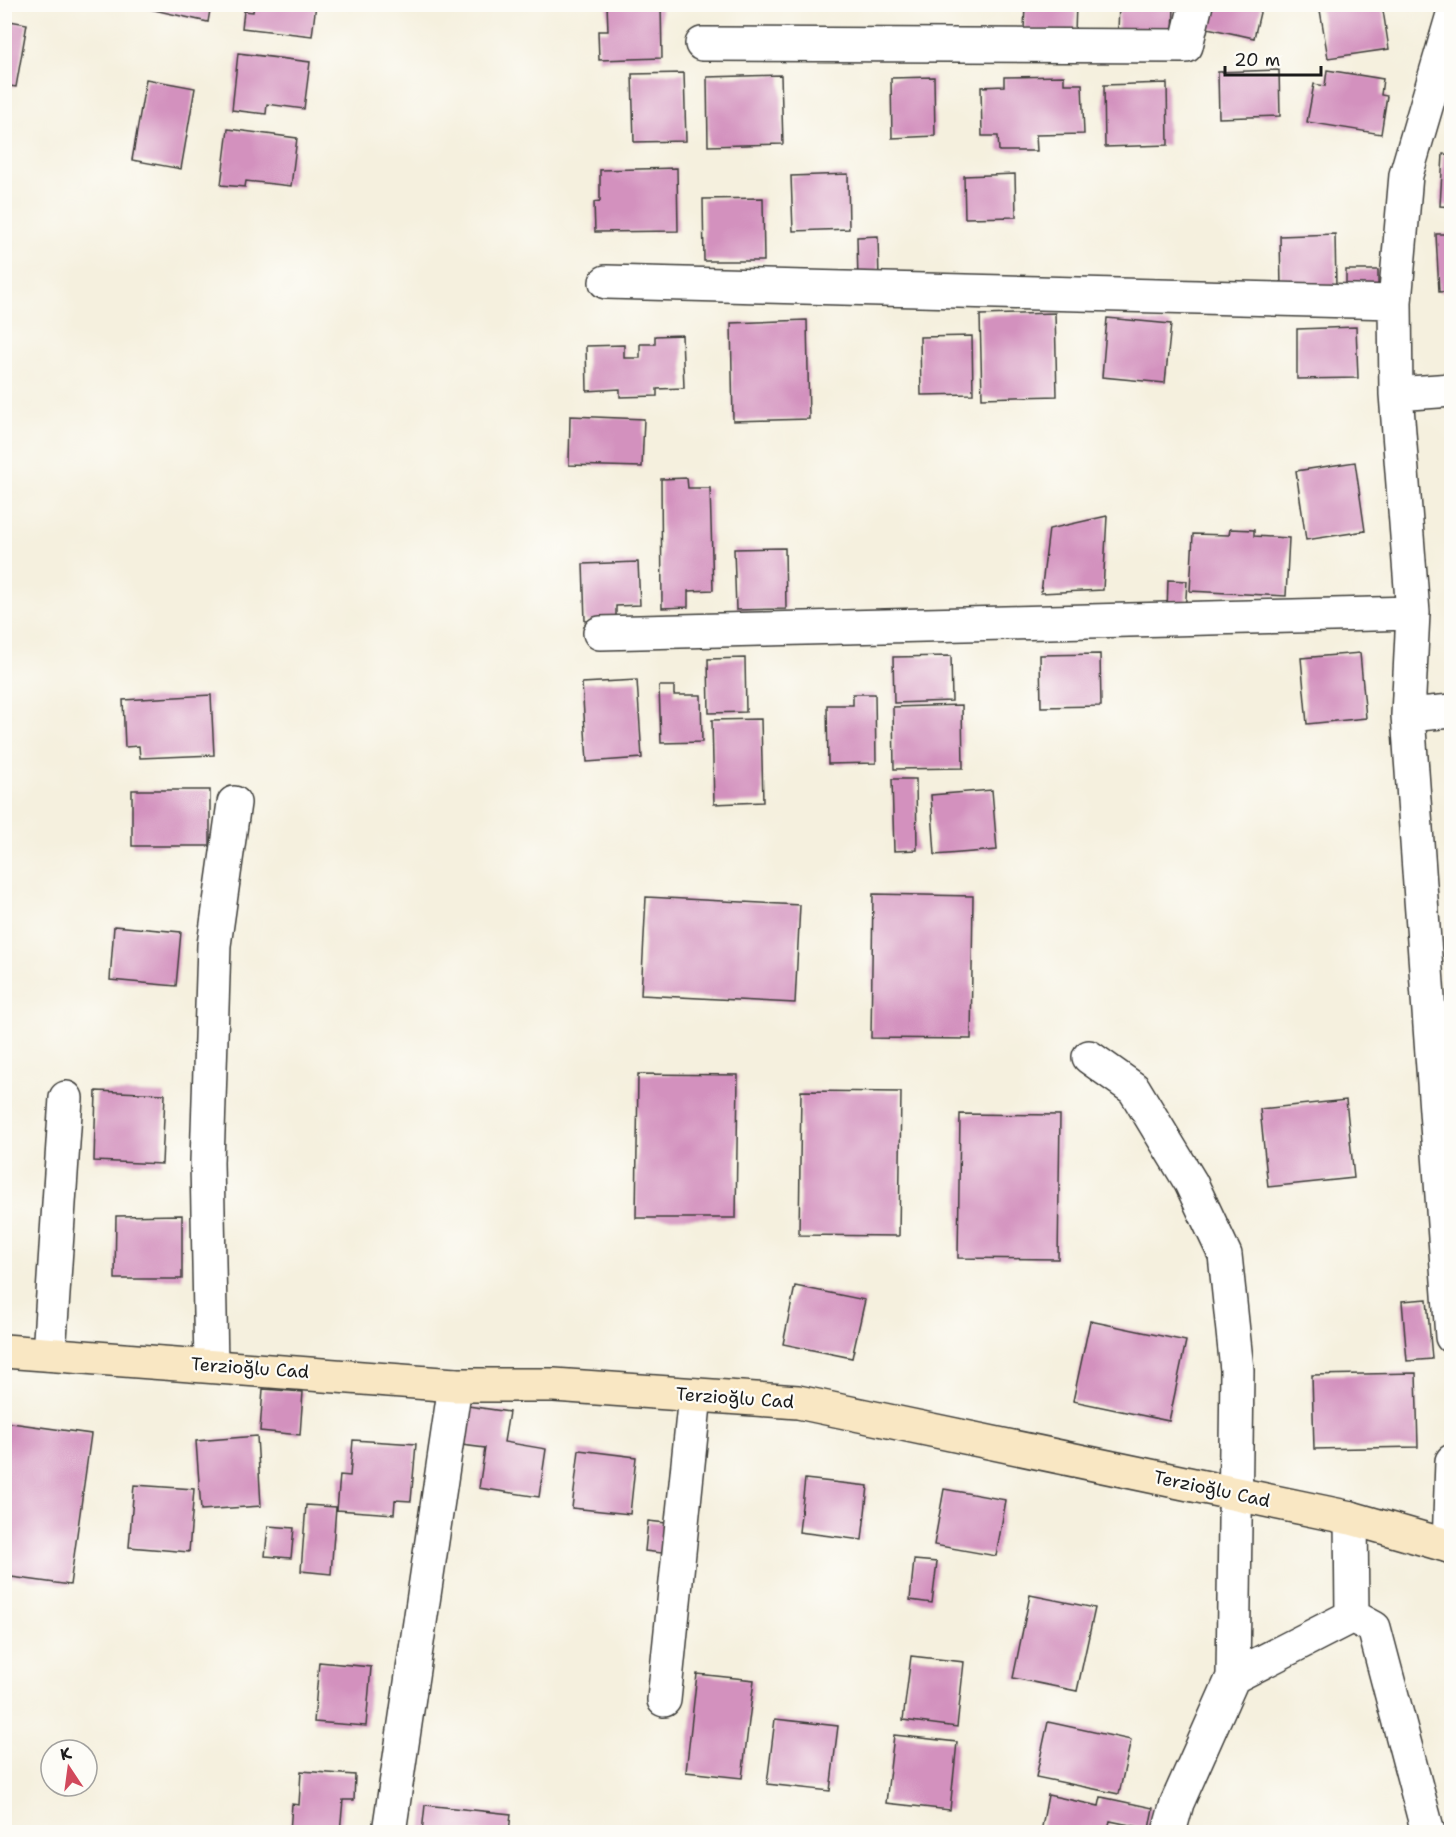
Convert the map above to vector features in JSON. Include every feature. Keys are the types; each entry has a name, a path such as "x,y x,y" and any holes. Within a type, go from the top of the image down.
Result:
{"street":[{"path":"702,44 1186,46 1196,4"},
{"path":"1451,1331 1408,715 1413,613 1396,394 1395,302 1406,175 1452,18"},
{"path":"606,282 1395,302"},
{"path":"1396,394 1452,390"},
{"path":"600,633 1413,613"},
{"path":"1408,715 1452,711"},
{"path":"211,1365 207,1162 214,945 234,803"},
{"path":"1089,1057 1134,1089 1191,1183 1225,1255 1237,1370 1238,1494 1233,1677 1177,1803 1169,1833"},
{"path":"49,1354 66,1098"},
{"name":"Terzioğlu Cad","path":"4,1351 455,1385 554,1385 798,1402 1351,1518 1450,1547"},
{"path":"390,1833 455,1385"},
{"path":"664,1700 695,1395"},
{"path":"1450,1547 1452,1461"},
{"path":"1351,1518 1352,1616"},
{"path":"1233,1677 1352,1616"},
{"path":"1352,1616 1374,1628 1428,1833"}],"building":[{"path":"145,4 211,4 208,22 145,8"},
{"path":"254,4 316,4 312,36 242,28 244,11 253,12"},
{"path":"607,4 661,4 662,58 599,60 598,31 608,31"},
{"path":"1025,4 1076,4 1075,33 1024,30"},
{"path":"1119,4 1174,4 1173,35 1118,32"},
{"path":"1203,4 1262,4 1254,38 1198,26"},
{"path":"1319,4 1382,4 1389,49 1328,58"},
{"path":"4,20 27,24 16,87 4,85"},
{"path":"238,53 310,62 304,109 267,104 266,114 232,110"},
{"path":"1279,70 1280,116 1219,118 1218,72"},
{"path":"1327,70 1383,79 1381,95 1387,96 1381,134 1307,122 1314,84 1325,86"},
{"path":"684,73 686,141 634,142 632,74"},
{"path":"781,75 783,144 708,146 707,77"},
{"path":"1064,76 1064,84 1082,84 1084,134 1036,135 1037,151 999,151 998,136 982,136 981,87 1004,86 1004,77"},
{"path":"934,77 935,136 892,138 891,78"},
{"path":"146,79 195,88 181,169 132,160"},
{"path":"1167,83 1168,145 1105,147 1104,85"},
{"path":"228,129 297,138 291,186 246,181 245,187 221,185"},
{"path":"1443,154 1452,155 1452,207 1440,206"},
{"path":"677,168 678,231 595,232 594,202 600,201 600,170"},
{"path":"848,174 849,229 793,231 791,176"},
{"path":"1015,174 1016,217 965,218 964,176"},
{"path":"763,198 764,261 704,261 703,199"},
{"path":"1335,234 1336,287 1281,289 1280,236"},
{"path":"1436,234 1452,234 1452,291 1439,292"},
{"path":"878,236 879,281 858,281 857,237"},
{"path":"1346,270 1378,270 1378,290 1346,291"},
{"path":"1055,313 1057,396 982,398 980,315"},
{"path":"1107,318 1171,324 1165,383 1102,377"},
{"path":"807,320 809,419 733,421 731,323"},
{"path":"1356,327 1358,378 1297,379 1297,329"},
{"path":"682,335 684,388 657,389 657,396 620,397 620,389 587,391 586,346 624,345 624,358 640,358 640,344 655,344 655,336"},
{"path":"972,336 973,394 921,395 920,337"},
{"path":"570,416 644,419 642,467 569,465"},
{"path":"1355,462 1365,531 1306,540 1296,471"},
{"path":"687,478 688,488 710,488 713,590 688,591 688,607 662,608 661,479"},
{"path":"1107,516 1103,590 1041,593 1049,529"},
{"path":"1230,529 1254,530 1254,536 1289,538 1286,596 1190,591 1193,534 1229,535"},
{"path":"785,548 786,609 736,610 734,549"},
{"path":"638,562 640,605 616,606 616,620 585,621 583,564"},
{"path":"1168,580 1187,581 1185,614 1167,613"},
{"path":"1360,653 1366,718 1307,724 1301,658"},
{"path":"1100,654 1101,706 1041,707 1040,655"},
{"path":"951,656 952,701 894,703 893,657"},
{"path":"745,658 746,712 709,713 708,659"},
{"path":"637,680 642,758 587,762 582,683"},
{"path":"659,686 674,686 674,695 701,695 702,742 661,743"},
{"path":"853,694 875,694 876,763 828,764 827,705 853,705"},
{"path":"211,695 214,755 140,758 139,746 125,747 123,700"},
{"path":"962,705 963,768 894,769 893,707"},
{"path":"761,719 763,802 714,804 712,720"},
{"path":"892,779 916,779 917,850 894,851"},
{"path":"132,790 210,790 210,846 132,846"},
{"path":"992,790 997,850 935,855 931,795"},
{"path":"873,894 973,896 971,1039 871,1038"},
{"path":"646,897 800,905 795,1003 641,995"},
{"path":"114,926 181,932 176,986 110,980"},
{"path":"638,1074 738,1075 736,1218 636,1218"},
{"path":"96,1091 165,1094 162,1164 94,1161"},
{"path":"801,1091 901,1092 899,1236 799,1235"},
{"path":"1346,1100 1354,1178 1268,1187 1260,1109"},
{"path":"960,1114 1060,1115 1058,1259 958,1258"},
{"path":"182,1215 182,1279 115,1279 116,1216"},
{"path":"795,1286 865,1300 852,1358 783,1344"},
{"path":"1427,1299 1432,1359 1407,1361 1402,1301"},
{"path":"1090,1321 1186,1341 1169,1421 1073,1401"},
{"path":"1416,1373 1418,1447 1314,1449 1312,1375"},
{"path":"263,1389 303,1392 300,1435 260,1431"},
{"path":"468,1406 509,1412 504,1442 546,1449 539,1497 479,1488 485,1448 462,1445"},
{"path":"4,1422 91,1434 70,1585 4,1576"},
{"path":"257,1436 261,1506 201,1510 196,1441"},
{"path":"353,1440 416,1444 411,1501 395,1500 394,1514 337,1510 340,1475 350,1476"},
{"path":"579,1450 636,1457 630,1514 572,1508"},
{"path":"805,1479 868,1486 862,1540 799,1532"},
{"path":"134,1485 194,1489 189,1552 129,1547"},
{"path":"944,1489 1006,1500 996,1556 934,1545"},
{"path":"306,1505 336,1507 331,1574 301,1571"},
{"path":"648,1521 666,1523 662,1553 645,1551"},
{"path":"268,1526 294,1528 291,1558 265,1556"},
{"path":"914,1560 937,1562 932,1603 910,1600"},
{"path":"1030,1595 1095,1608 1077,1691 1013,1678"},
{"path":"911,1656 964,1662 957,1727 903,1720"},
{"path":"319,1662 371,1667 366,1726 314,1722"},
{"path":"697,1674 754,1680 742,1778 686,1772"},
{"path":"775,1719 838,1726 830,1791 767,1784"},
{"path":"1048,1722 1131,1740 1119,1794 1036,1777"},
{"path":"894,1735 957,1742 950,1810 886,1803"},
{"path":"301,1771 355,1775 354,1800 343,1800 340,1832 290,1832 292,1804 299,1805"},
{"path":"1048,1795 1099,1806 1101,1797 1153,1808 1149,1829 1110,1821 1107,1832 1041,1832"},
{"path":"425,1805 511,1814 509,1832 422,1832"}]}
